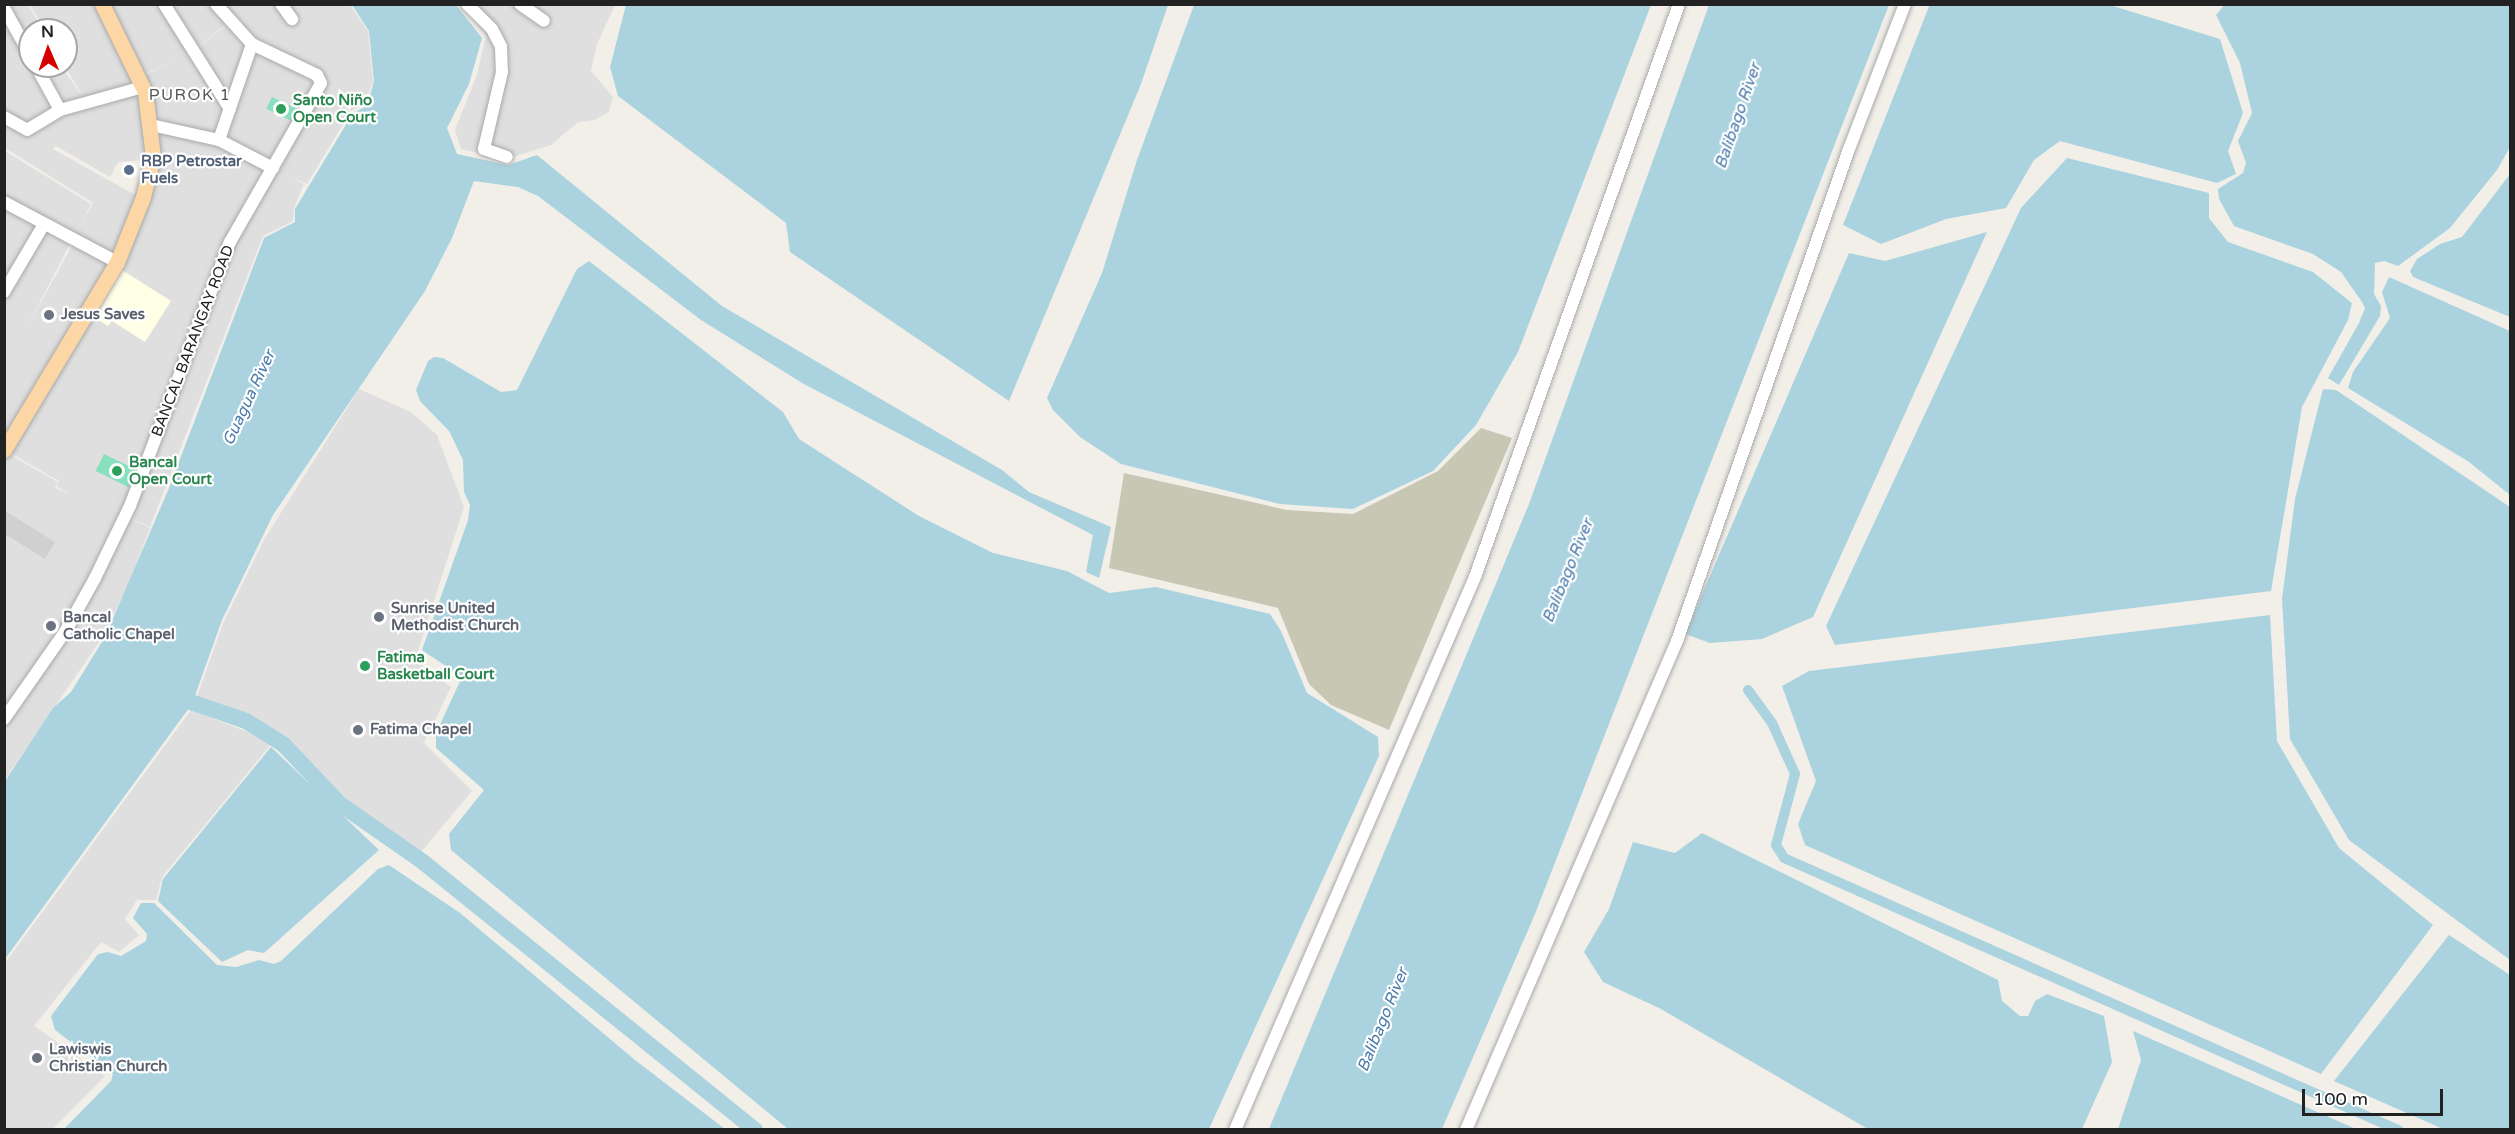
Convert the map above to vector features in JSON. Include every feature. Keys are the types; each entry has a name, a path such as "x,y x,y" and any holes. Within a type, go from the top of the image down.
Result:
{"main road":[{"path":"4,450 117,262 146,187 153,157 151,125 143,87 102,4"}],"street":[{"path":"164,4 230,109"},
{"name":"BANCAL BARANGAY ROAD","path":"4,719 65,632 130,506 230,242 273,168 320,78 252,44 216,4"},
{"path":"281,4 292,19"},
{"path":"467,4 492,29 501,47 502,72 484,147 485,152 507,157"},
{"path":"520,4 544,21"},
{"path":"1235,1130 1475,578 1679,4"},
{"path":"1466,1130 1677,641 1849,149 1905,4"},
{"path":"4,8 18,33"},
{"path":"219,140 252,44"},
{"path":"43,78 60,110"},
{"path":"4,117 27,130 60,110 143,87"},
{"path":"151,125 219,140 273,168"},
{"path":"4,202 117,262"},
{"path":"4,292 44,224"}],"shaded area":[{"path":"5,5 28,5 36,18 18,18 18,78 69,78 84,99 72,78 78,78 78,18 38,18 30,5 99,5 143,97 147,136 145,160 118,162 110,177 56,146 53,149 137,196 115,258 73,238 27,327 73,244 118,267 147,196 156,157 154,129 213,142 271,167 325,79 254,42 218,5 350,5 368,31 373,81 365,104 351,111 307,184 289,176 304,184 294,208 293,221 263,236 150,527 112,510 150,528 129,582 104,635 5,779 5,452 58,482 55,488 71,495 57,487 59,481 5,450 5,151 91,204 81,224 93,203 5,148"},
{"path":"105,5 214,5 228,22 190,54 230,22 250,44 214,139 152,125 140,77 177,60 140,76"},
{"path":"462,5 615,5 597,44 591,71 613,97 609,112 595,120 578,122 551,145 506,159 461,149 455,130 477,75 486,36"},
{"path":"255,48 320,79 270,165 217,138"},
{"path":"122,270 171,301 145,342 112,321 108,326 92,316"},
{"path":"359,389 411,412 437,435 464,507 415,660 451,687 424,743 472,791 421,852 358,809 285,743 246,717 195,702 224,621 265,538"},
{"path":"1481,428 1512,438 1389,730 1331,705 1309,684 1278,608 1109,568 1124,473 1287,510 1353,514 1438,471"},
{"path":"5,511 55,542 45,559 5,534"},
{"path":"191,710 273,742 162,877 156,900 137,900 125,919 139,935 119,952 101,942 34,1026 105,1076 53,1129 5,1129 5,963"}],"green space":[{"name":"Santo Niño Open Court","path":"272,97 297,109 291,121 266,109"},
{"name":"Bancal Open Court","path":"104,454 139,471 131,488 96,471"}],"water":[{"path":"1930,4 2110,5 2220,39 2243,113 2228,151 2236,174 2217,183 2060,141 2034,160 2006,208 1946,219 1881,244 1843,225"},
{"path":"2225,4 2510,5 2510,147 2497,170 2450,228 2398,266 2384,261 2375,263 2374,294 2381,306 2380,316 2339,385 2328,378 2359,323 2365,308 2362,302 2341,272 2313,254 2234,226 2219,199 2218,189 2243,173 2246,163 2238,141 2252,113 2240,63 2216,15"},
{"name":"Guagua River","path":"352,5 456,5 482,38 469,84 447,128 457,154 508,165 537,155 722,306 1002,470 1029,492 1111,527 1099,578 1086,572 1093,535 802,383 701,320 538,196 518,187 474,181 452,238 425,291 273,515 222,620 192,704 5,959 5,781 53,708 71,692 105,637 169,488 264,238 295,222 295,209 353,113 367,106 374,81 369,31"},
{"path":"626,5 1168,5 1141,84 1009,401 790,252 786,223 618,96 610,67"},
{"path":"1194,5 1651,5 1518,352 1476,425 1433,471 1353,509 1280,504 1121,464 1080,437 1053,410 1047,398 1102,273 1137,160"},
{"name":"Balibago River","path":"1709,5 1889,5 1535,914 1442,1129 1269,1129 1529,504"},
{"path":"2067,158 2209,193 2209,218 2228,242 2313,272 2352,303 2348,320 2302,407 2271,591 1835,645 1826,626 2021,208"},
{"path":"2510,174 2510,317 2413,277 2410,271 2417,259 2440,244 2462,237"},
{"path":"1987,232 1813,617 1762,639 1710,643 1685,634 1849,253 1885,261"},
{"path":"589,261 783,412 799,439 919,516 993,553 1067,571 1109,593 1156,587 1270,614 1281,631 1307,693 1378,737 1379,756 1209,1129 788,1129 451,850 449,834 484,790 436,748 436,733 462,677 422,650 468,520 470,505 464,492 463,460 449,431 420,401 416,390 428,361 434,357 443,358 501,392 517,390 577,269"},
{"path":"2389,277 2510,331 2510,495 2469,462 2348,388 2353,372 2390,318 2382,292"},
{"path":"2323,389 2336,390 2510,507 2510,960 2349,840 2290,739 2282,599 2295,499"},
{"path":"2270,615 2277,741 2339,848 2433,925 2321,1074 1805,845 1798,824 1816,781 1782,686 1809,671"},
{"path":"271,747 379,850 264,953 248,950 222,962 158,901 163,879"},
{"path":"1702,833 1998,980 2002,1001 2020,1016 2028,1016 2035,1001 2047,994 2104,1016 2112,1062 2082,1129 1868,1129 1659,1008 1603,982 1584,952 1609,909 1633,842 1675,853"},
{"path":"389,865 460,913 635,1060 725,1129 64,1129 111,1081 113,1074 55,1030 51,1016 98,954 108,952 121,956 146,941 147,934 133,918 141,903 154,903 217,965 236,967 259,960 274,964 281,961 378,869"},
{"path":"2449,935 2510,975 2510,1129 2443,1129 2334,1081"},
{"path":"2133,1031 2356,1129 2118,1129 2141,1060"}],"waterway":[{"path":"1748,690 1772,723 1795,774 1776,845 1784,858 2398,1130"},
{"path":"173,696 246,721 283,744 340,804 423,862 755,1130"}],"place":[{"name":"Santo Niño Open Court","path":"281,109"},
{"name":"RBP Petrostar Fuels","path":"129,170"},
{"name":"Jesus Saves","path":"49,315"},
{"name":"Bancal Open Court","path":"117,471"},
{"name":"Sunrise United Methodist Church","path":"379,617"},
{"name":"Bancal Catholic Chapel","path":"51,626"},
{"name":"Fatima Basketball Court","path":"365,666"},
{"name":"Fatima Chapel","path":"358,730"},
{"name":"Lawiswis Christian Church","path":"37,1058"}],"district":[{"name":"PUROK 1","path":"190,95"}]}
